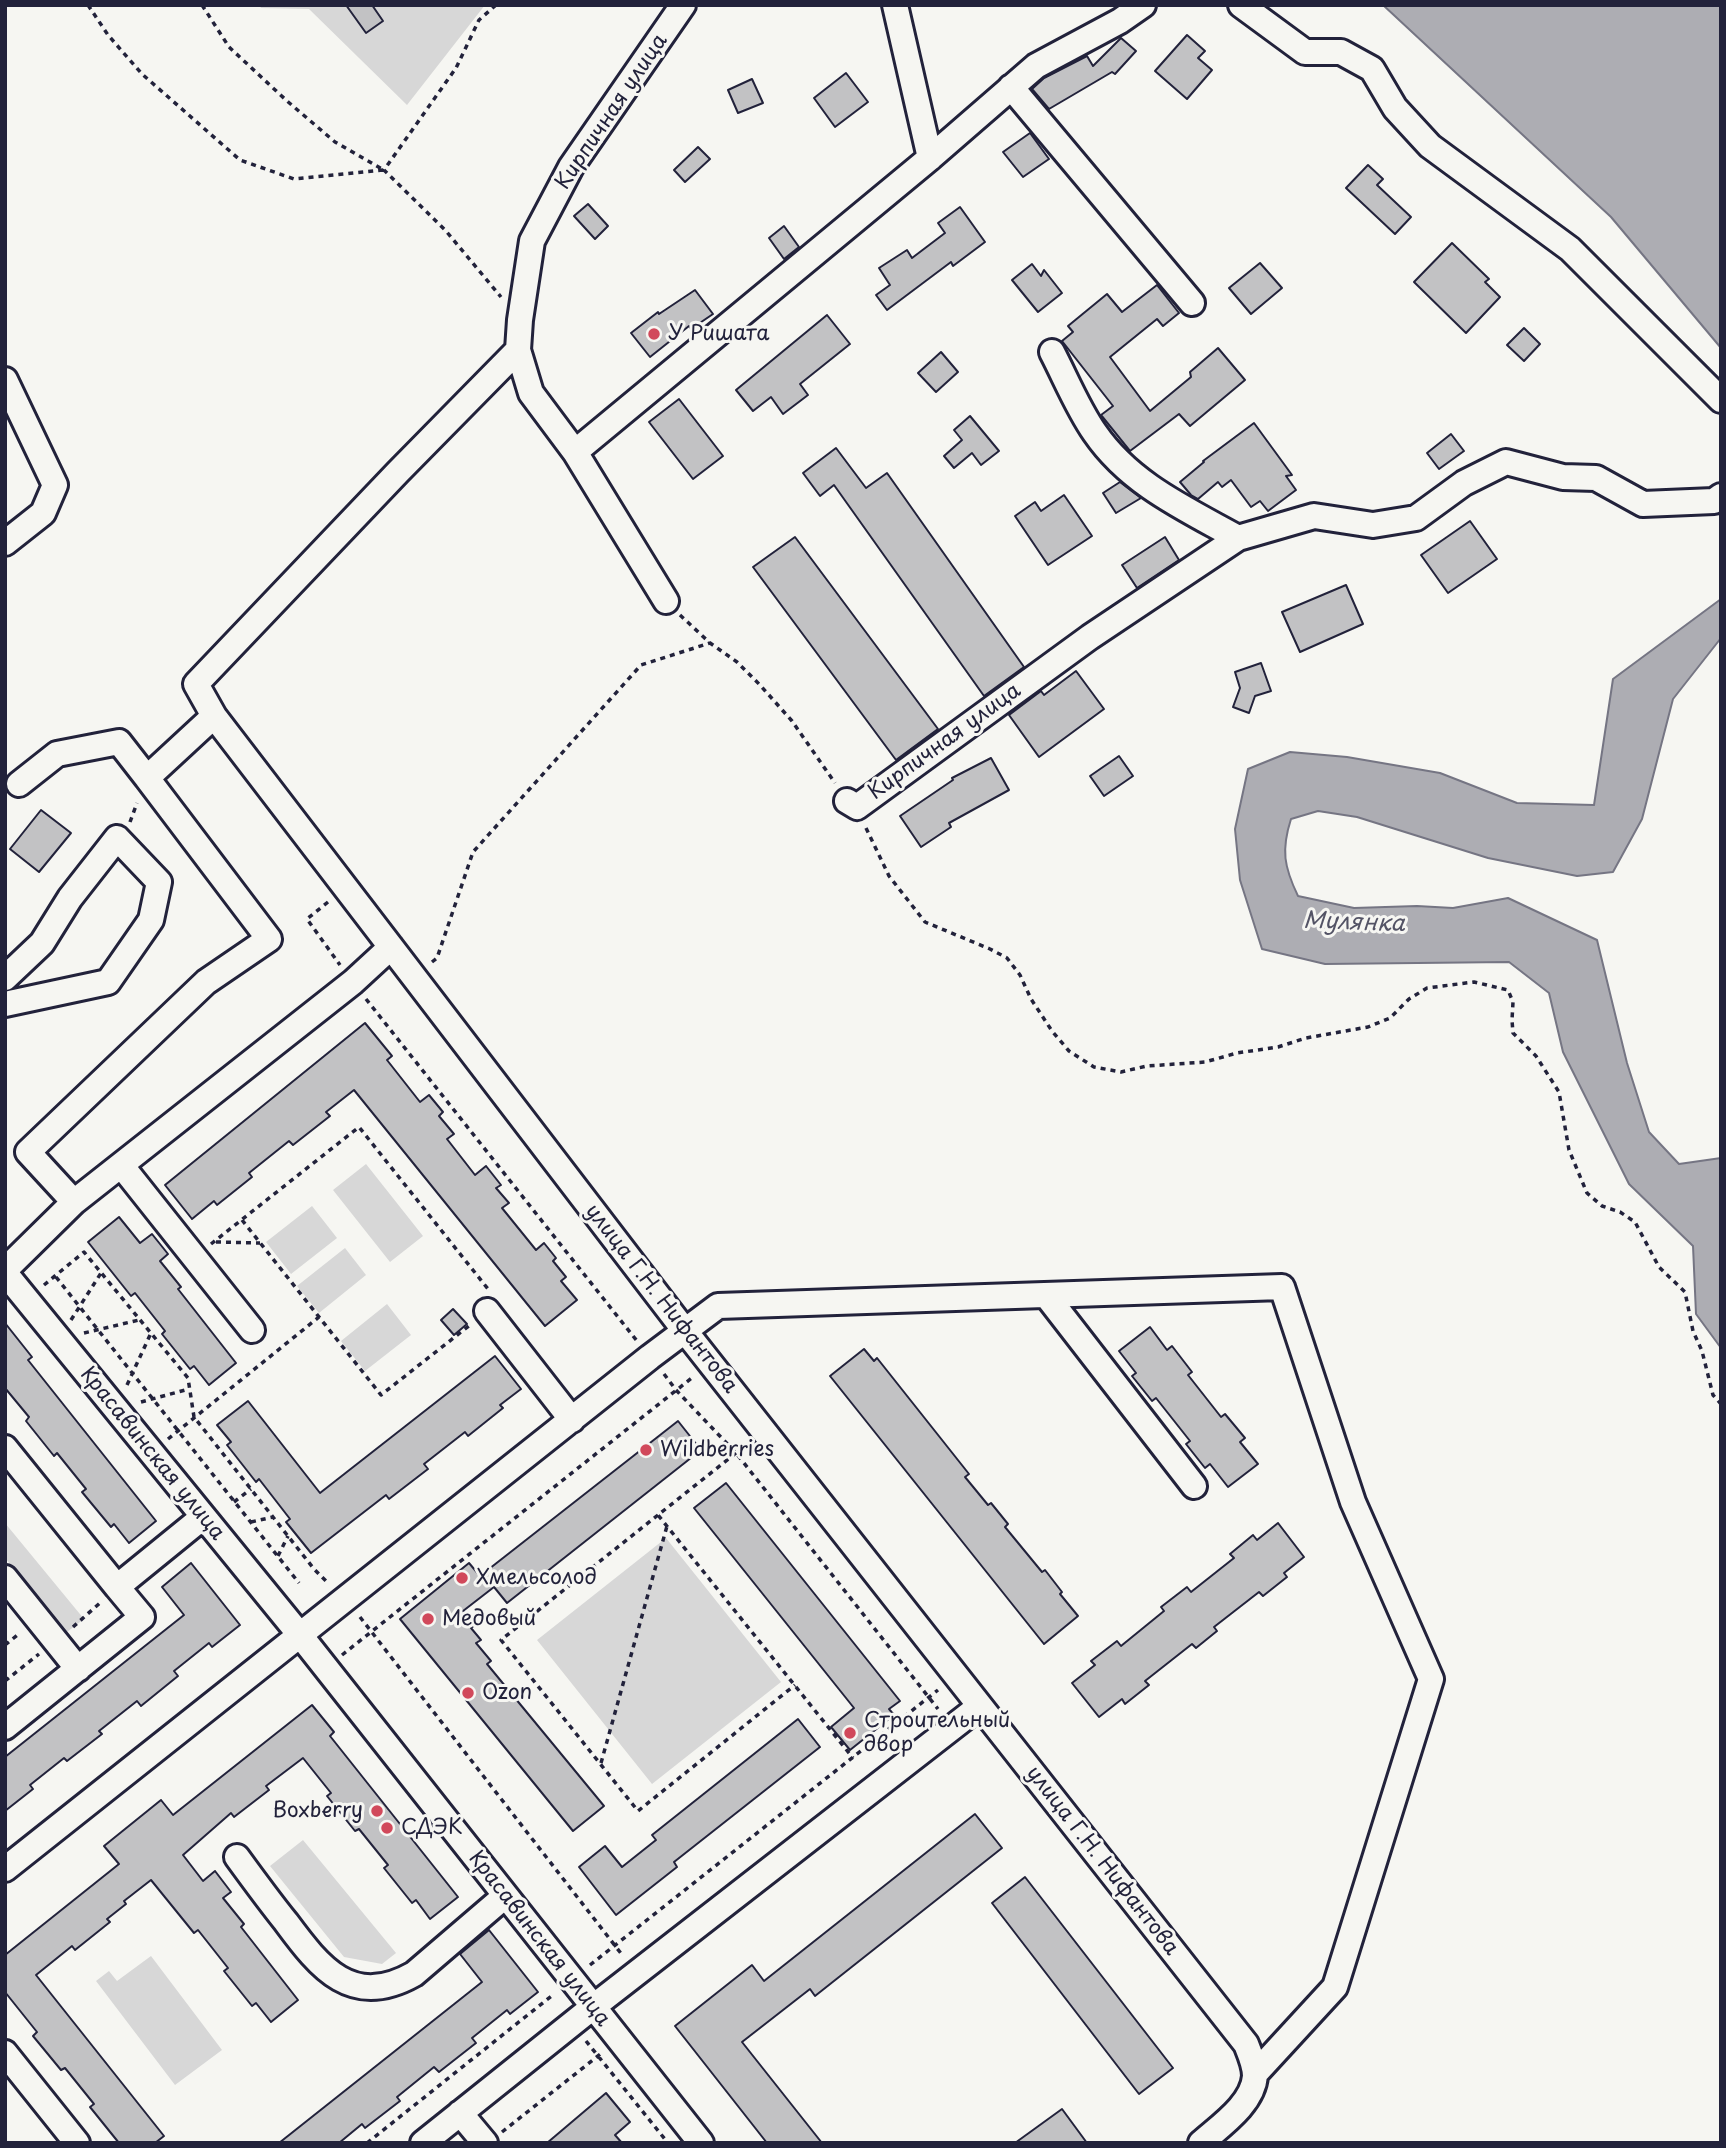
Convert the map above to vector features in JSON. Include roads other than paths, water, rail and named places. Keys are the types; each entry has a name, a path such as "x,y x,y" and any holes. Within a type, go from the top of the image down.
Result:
{"street":[{"name":"Кирпичная улица","path":"666,601 575,452 531,393 518,350 532,241 571,167 683,5"},
{"path":"895,5 930,158"},
{"path":"575,452 930,158 1036,66 1120,21 1143,5"},
{"path":"1241,5 1305,52 1342,52 1372,69 1395,108 1430,146 1570,249 1721,400"},
{"path":"1011,87 1192,303"},
{"name":"улица Г.Н. Нифантова","path":"518,350 196,684 214,716 685,1331 1246,2044 1255,2074"},
{"path":"1052,352 1095,433 1121,466 1158,494 1238,538"},
{"path":"5,380 55,485 43,513 5,543"},
{"name":"Кирпичная улица","path":"852,804 1090,637 1238,538 1314,516 1373,525 1416,518 1464,482 1506,462 1563,477 1596,478 1643,503 1714,501 1721,496"},
{"path":"147,778 214,716"},
{"path":"19,784 57,754 119,742 269,939 206,982 28,1152 74,1202"},
{"path":"5,978 42,943 70,898 117,838 159,882 151,920 108,982 5,1004"},
{"path":"5,1271 74,1202 352,982 391,947"},
{"path":"121,1165 252,1330"},
{"name":"Красавинская улица","path":"5,1271 300,1635 701,2143"},
{"path":"5,1869 650,1357 718,1307 1282,1287 1353,1502 1431,1679 1335,1987 1255,2074 1252,2088 1241,2106 1200,2143"},
{"path":"1046,1295 1194,1486"},
{"path":"487,1311 572,1420"},
{"path":"5,1448 142,1618 5,1727"},
{"path":"117,1587 203,1517"},
{"path":"5,1578 78,1669"},
{"path":"423,2143 980,1706"},
{"path":"237,1857 313,1958 332,1976 351,1984 373,1987 400,1982 414,1974 505,1896"},
{"path":"5,2053 77,2143"},
{"path":"460,2113 493,2138"}],"water":[{"path":"1383,5 1721,5 1721,348 1611,217"},
{"name":"Мулянка","path":"1721,599 1721,638 1673,699 1642,819 1613,872 1577,876 1488,858 1357,817 1318,811 1291,819 1285,849 1287,867 1298,896 1354,908 1453,908 1508,898 1597,940 1627,1063 1649,1132 1679,1164 1721,1158 1721,1348 1696,1314 1693,1246 1629,1184 1563,1052 1549,993 1509,962 1325,964 1262,949 1240,880 1235,829 1248,769 1290,752 1347,757 1440,773 1517,803 1594,805 1613,679"}],"place":[{"name":"У Ришата","path":"654,334"},
{"name":"Wildberries","path":"646,1450"},
{"name":"Хмельсолод","path":"462,1578"},
{"name":"Медовый","path":"428,1619"},
{"name":"Ozon","path":"468,1693"},
{"name":"Строительный двор","path":"850,1733"},
{"name":"Boxberry","path":"377,1811"},
{"name":"СДЭК","path":"387,1828"}]}
